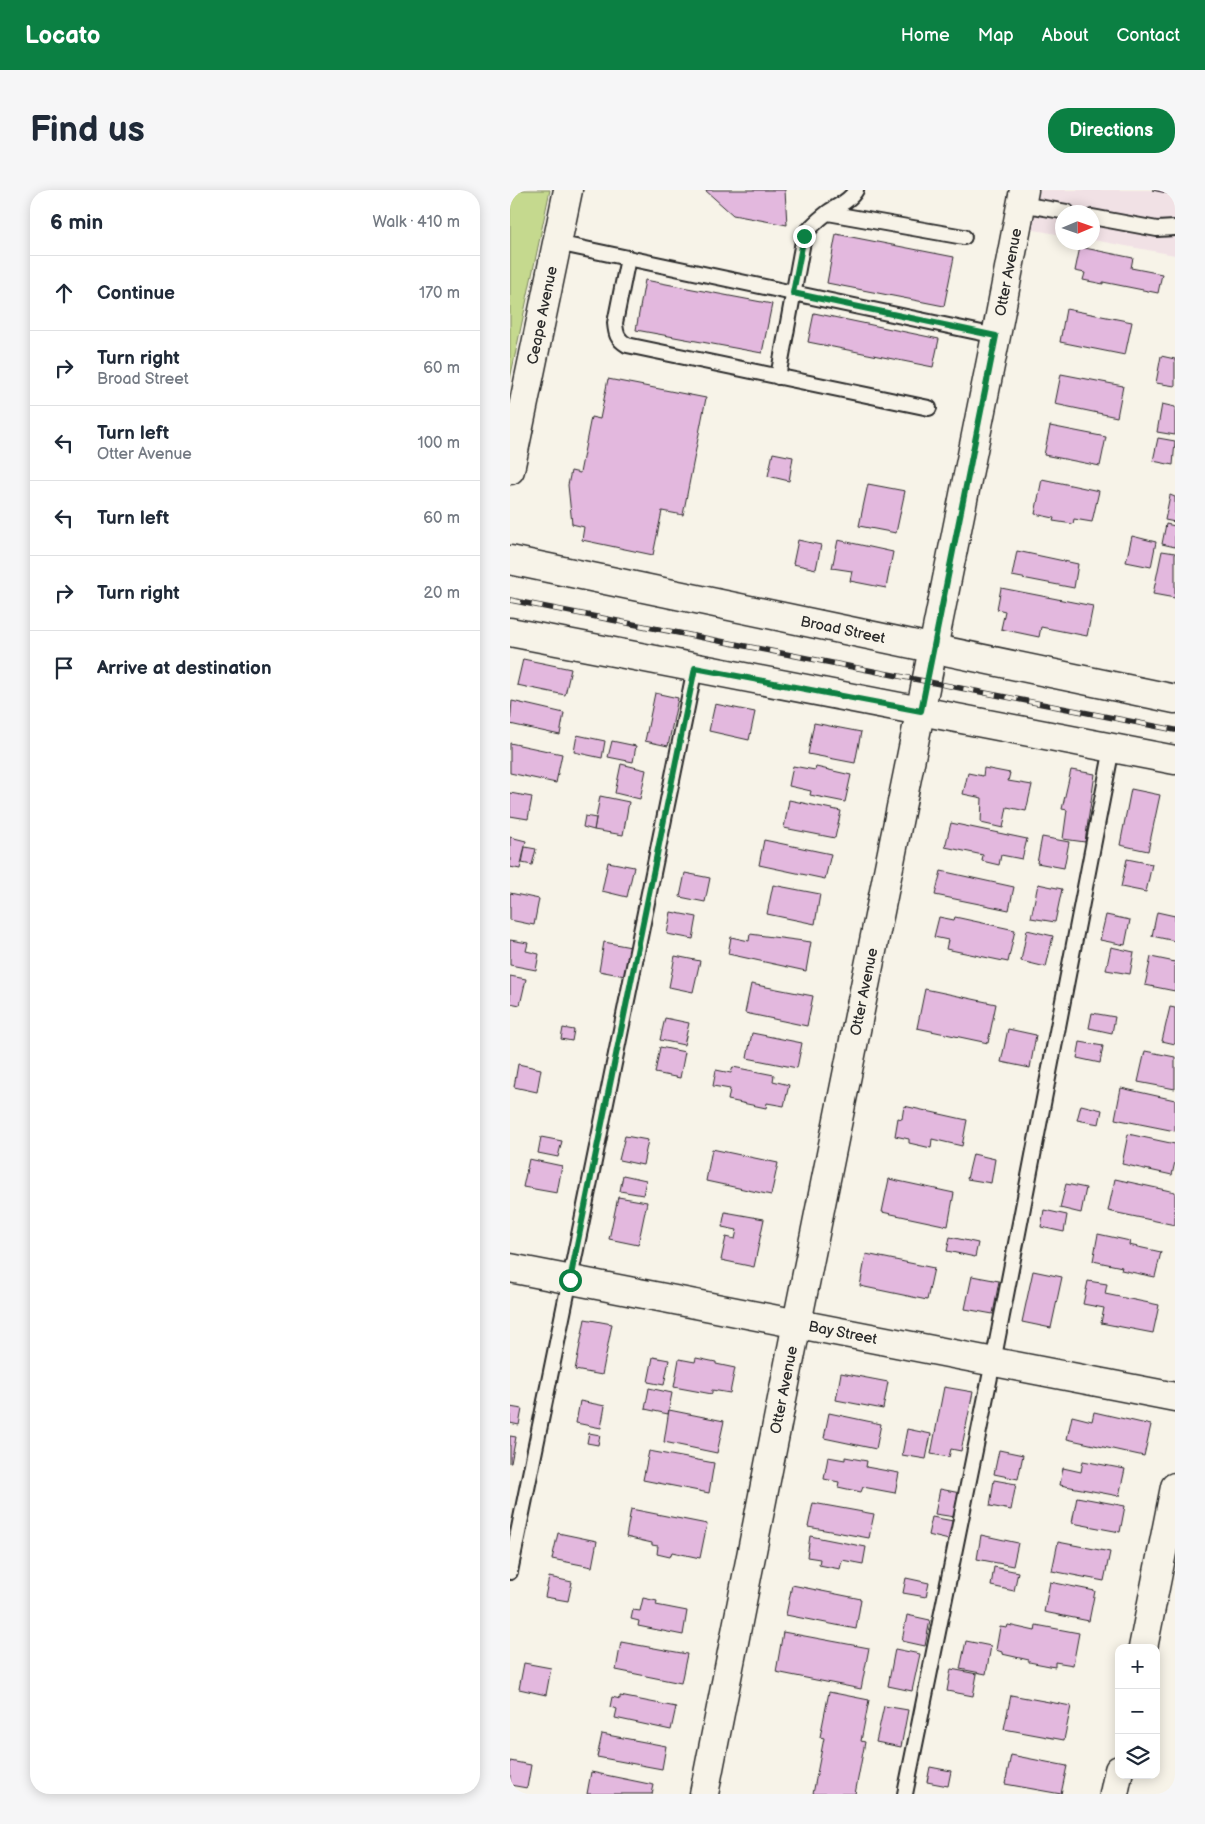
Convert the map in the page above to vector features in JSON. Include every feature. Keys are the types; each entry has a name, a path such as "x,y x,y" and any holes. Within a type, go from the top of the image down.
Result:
{"street":[{"name":"Ceape Avenue","path":"510,470 568,190"},
{"name":"Otter Avenue","path":"704,1794 1018,227 1022,197"},
{"name":"Broad Street","path":"510,560 1175,699"},
{"path":"510,632 1175,760"},
{"name":"Bay Street","path":"510,1268 1175,1397"},
{"path":"1144,1644 1175,1488"},
{"path":"1114,1794 1117,1779"}],"lane":[{"path":"778,376 804,236 828,212 853,195 856,190"},
{"path":"1022,197 1055,208"},
{"path":"828,212 964,237"},
{"path":"1100,218 1157,229 1175,228"},
{"path":"557,243 996,336"},
{"path":"628,258 616,323 616,333 619,340 627,345 930,408"},
{"path":"510,1572 695,668"},
{"path":"905,1794 993,1362 1112,748"}],"shaded area":[{"path":"1026,190 1175,190 1175,255 1100,241 1100,205 1055,205 1055,234 1018,227"}],"green space":[{"path":"510,190 550,190 510,379"}],"building":[{"path":"705,190 785,190 787,225 733,215"},
{"path":"1152,190 1175,190 1175,195"},
{"path":"836,234 954,257 944,306 827,283"},
{"path":"1079,250 1094,250 1133,258 1131,268 1162,274 1158,293 1083,280 1085,273 1075,271"},
{"path":"645,280 772,304 762,353 636,330"},
{"path":"1066,309 1132,322 1125,355 1060,342"},
{"path":"814,313 939,339 933,367 808,342"},
{"path":"1161,356 1175,359 1175,386 1156,383"},
{"path":"1061,374 1123,386 1117,417 1055,404"},
{"path":"608,379 706,398 683,515 662,511 653,555 582,540 584,527 572,524 568,485 571,471 580,473 591,417 600,419"},
{"path":"1162,404 1175,407 1175,435 1157,432"},
{"path":"1050,426 1106,437 1100,466 1044,455"},
{"path":"1158,438 1175,441 1173,465 1153,461"},
{"path":"773,453 793,457 789,481 768,476"},
{"path":"1042,479 1099,491 1092,522 1074,519 1073,524 1053,521 1054,518 1035,514"},
{"path":"868,484 905,491 896,533 859,526"},
{"path":"1170,495 1175,497 1175,522 1165,520"},
{"path":"1166,524 1175,526 1175,547 1162,544"},
{"path":"1132,536 1156,542 1151,567 1126,562"},
{"path":"798,540 821,545 816,569 793,564"},
{"path":"838,540 893,552 886,588 850,581 852,571 832,568"},
{"path":"1017,551 1078,564 1074,588 1012,576"},
{"path":"1162,551 1175,553 1175,598 1153,594"},
{"path":"1001,588 1093,606 1087,636 1041,627 1039,637 1001,629 1005,611 997,609"},
{"path":"523,659 571,669 565,695 517,685"},
{"path":"655,693 678,698 668,746 645,741"},
{"path":"512,701 564,713 560,735 510,724"},
{"path":"715,704 755,712 749,740 709,731"},
{"path":"814,723 861,732 855,763 808,754"},
{"path":"577,735 605,741 602,758 574,752"},
{"path":"612,741 636,746 633,762 608,757"},
{"path":"510,743 562,754 556,783 510,773"},
{"path":"621,764 646,770 640,799 615,793"},
{"path":"793,766 815,770 816,767 851,775 845,802 810,795 811,791 789,786"},
{"path":"984,768 1010,773 1008,781 1032,785 1026,811 1007,807 1003,828 981,823 982,798 963,794 968,773 983,776"},
{"path":"1071,770 1095,774 1085,842 1063,839 1067,810 1062,809"},
{"path":"1131,789 1160,795 1148,851 1120,845"},
{"path":"510,793 532,797 528,819 510,816"},
{"path":"600,796 629,802 623,835 594,830"},
{"path":"789,800 841,811 835,838 784,828"},
{"path":"585,816 596,818 594,830 583,827"},
{"path":"951,823 1027,839 1022,859 1001,855 999,865 982,861 983,855 945,847"},
{"path":"510,837 526,841 520,869 510,867"},
{"path":"1042,837 1069,842 1064,868 1037,863"},
{"path":"764,840 831,854 825,879 759,865"},
{"path":"525,847 536,849 532,865 522,863"},
{"path":"1127,859 1152,864 1146,892 1121,887"},
{"path":"608,862 634,867 627,897 602,891"},
{"path":"941,871 1014,887 1009,910 935,895"},
{"path":"685,873 710,878 705,902 680,897"},
{"path":"1038,884 1062,889 1055,922 1031,918"},
{"path":"773,885 820,894 815,924 767,914"},
{"path":"510,893 539,899 534,925 510,920"},
{"path":"671,912 697,917 693,939 667,934"},
{"path":"1157,912 1175,916 1175,941 1152,936"},
{"path":"1106,915 1130,920 1125,945 1100,940"},
{"path":"939,917 954,920 955,917 1015,930 1008,962 946,949 948,940 934,937"},
{"path":"1027,930 1053,936 1046,967 1021,961"},
{"path":"750,934 811,942 806,971 728,954 731,937 749,941"},
{"path":"510,940 528,943 526,951 539,954 536,970 510,965"},
{"path":"604,942 631,947 625,976 599,971"},
{"path":"1111,947 1134,952 1130,974 1106,970"},
{"path":"675,956 700,961 693,992 669,987"},
{"path":"1151,957 1175,962 1175,991 1145,985"},
{"path":"510,976 526,979 520,1005 510,1003"},
{"path":"751,984 813,996 807,1026 745,1013"},
{"path":"925,989 996,1004 988,1043 917,1028"},
{"path":"1170,1007 1175,1008 1175,1044 1162,1041"},
{"path":"1092,1013 1115,1017 1112,1033 1089,1028"},
{"path":"665,1018 689,1023 684,1045 660,1040"},
{"path":"563,1028 574,1030 572,1041 561,1039"},
{"path":"1008,1029 1036,1035 1030,1068 1001,1062"},
{"path":"752,1033 802,1043 797,1068 747,1058"},
{"path":"1080,1042 1103,1046 1100,1063 1077,1058"},
{"path":"660,1047 685,1052 680,1078 655,1073"},
{"path":"1145,1051 1175,1057 1175,1089 1138,1082"},
{"path":"518,1064 541,1069 537,1092 514,1087"},
{"path":"733,1067 774,1075 773,1081 789,1085 784,1106 767,1103 766,1108 728,1100 730,1089 713,1086 716,1070 731,1073"},
{"path":"1121,1088 1175,1100 1175,1131 1115,1119"},
{"path":"1081,1105 1102,1110 1099,1124 1077,1120"},
{"path":"904,1106 967,1120 962,1146 932,1139 931,1148 909,1143 909,1139 895,1136 898,1118 902,1119"},
{"path":"1128,1134 1175,1144 1175,1162 1172,1175 1122,1164"},
{"path":"625,1136 648,1140 643,1165 619,1160"},
{"path":"541,1137 562,1141 558,1157 538,1153"},
{"path":"712,1149 778,1163 771,1195 706,1181"},
{"path":"973,1154 995,1159 991,1183 967,1179"},
{"path":"529,1159 562,1166 557,1193 523,1187"},
{"path":"623,1175 646,1180 643,1195 620,1191"},
{"path":"889,1179 954,1193 948,1226 882,1212"},
{"path":"1115,1179 1175,1192 1175,1225 1108,1211"},
{"path":"1066,1184 1086,1188 1081,1213 1060,1208"},
{"path":"618,1197 647,1202 638,1245 609,1239"},
{"path":"1044,1210 1067,1215 1064,1232 1041,1227"},
{"path":"725,1212 764,1219 754,1267 721,1260 726,1237 735,1239 737,1230 722,1227"},
{"path":"1098,1234 1130,1241 1129,1245 1161,1252 1155,1277 1121,1270 1122,1267 1093,1261"},
{"path":"950,1237 978,1243 975,1257 947,1251"},
{"path":"866,1254 934,1268 927,1300 860,1286"},
{"path":"1033,1271 1062,1277 1051,1328 1022,1322"},
{"path":"972,1276 999,1281 993,1314 965,1309"},
{"path":"1088,1281 1107,1284 1105,1294 1159,1305 1153,1333 1101,1323 1104,1308 1083,1304"},
{"path":"585,1319 612,1324 602,1375 575,1370"},
{"path":"653,1357 669,1360 664,1385 648,1382"},
{"path":"696,1358 735,1368 730,1393 712,1390 712,1394 674,1387 679,1359 695,1362"},
{"path":"841,1373 888,1382 883,1409 836,1400"},
{"path":"944,1387 973,1392 961,1451 951,1449 949,1457 931,1454"},
{"path":"649,1388 672,1393 668,1414 645,1409"},
{"path":"580,1401 605,1406 601,1428 576,1423"},
{"path":"510,1407 522,1409 519,1425 510,1423"},
{"path":"669,1410 724,1421 717,1453 664,1442"},
{"path":"1094,1412 1151,1425 1144,1456 1067,1439 1072,1416 1092,1421"},
{"path":"829,1413 881,1424 876,1449 824,1438"},
{"path":"907,1429 931,1434 926,1459 902,1455"},
{"path":"589,1433 600,1435 598,1445 587,1443"},
{"path":"510,1436 516,1437 511,1463 510,1463"},
{"path":"999,1450 1023,1455 1018,1479 994,1474"},
{"path":"649,1451 714,1463 709,1493 643,1480"},
{"path":"828,1457 845,1460 845,1457 867,1461 866,1467 899,1473 895,1493 863,1487 861,1492 838,1487 839,1482 824,1479"},
{"path":"1083,1461 1125,1469 1119,1496 1060,1485 1063,1468 1081,1472"},
{"path":"994,1480 1016,1484 1011,1510 990,1506"},
{"path":"940,1489 960,1493 955,1517 935,1514"},
{"path":"1077,1497 1125,1506 1120,1532 1072,1523"},
{"path":"813,1503 874,1514 869,1538 808,1527"},
{"path":"631,1509 707,1524 700,1558 672,1552 670,1557 657,1554 658,1546 626,1537"},
{"path":"932,1517 953,1521 949,1540 928,1535"},
{"path":"558,1533 597,1541 592,1567 552,1559"},
{"path":"981,1535 1018,1543 1013,1566 977,1559"},
{"path":"810,1536 866,1547 863,1564 842,1560 840,1569 819,1565 820,1559 807,1557"},
{"path":"1058,1542 1110,1552 1104,1581 1052,1571"},
{"path":"994,1567 1018,1572 1014,1591 991,1586"},
{"path":"549,1577 572,1582 568,1601 545,1597"},
{"path":"906,1578 929,1583 926,1597 903,1593"},
{"path":"1050,1582 1095,1591 1089,1621 1044,1612"},
{"path":"792,1585 861,1599 856,1629 786,1615"},
{"path":"643,1598 657,1601 656,1605 687,1611 683,1635 638,1626 639,1621 631,1619 633,1610 640,1611"},
{"path":"907,1615 930,1620 925,1646 902,1641"},
{"path":"1008,1625 1035,1631 1036,1625 1079,1633 1073,1665 1055,1662 1055,1667 1002,1654 1002,1652 996,1650 1000,1627 1007,1628"},
{"path":"783,1632 869,1648 861,1689 776,1672"},
{"path":"966,1641 991,1646 986,1674 960,1669"},
{"path":"621,1642 687,1654 681,1683 616,1670"},
{"path":"895,1649 920,1654 912,1691 888,1686"},
{"path":"524,1663 551,1668 546,1695 519,1689"},
{"path":"951,1669 977,1674 973,1696 947,1691"},
{"path":"829,1692 869,1700 861,1741 865,1742 855,1794 813,1794 824,1738 820,1737"},
{"path":"1011,1695 1071,1706 1064,1740 1004,1729"},
{"path":"620,1696 676,1707 671,1730 615,1718 617,1709 610,1707 612,1697 620,1699"},
{"path":"884,1706 908,1710 901,1747 876,1742"},
{"path":"602,1734 666,1746 662,1769 597,1757"},
{"path":"1011,1755 1067,1766 1061,1794 1005,1784"},
{"path":"510,1761 531,1765 527,1788 510,1785"},
{"path":"930,1767 951,1771 948,1786 927,1782"},
{"path":"591,1772 654,1785 652,1794 587,1794"}],"railway":[{"path":"510,600 1175,730"}],"route":[{"path":"570,1280 695,668 921,711 996,336 793,293 804,236"}]}
